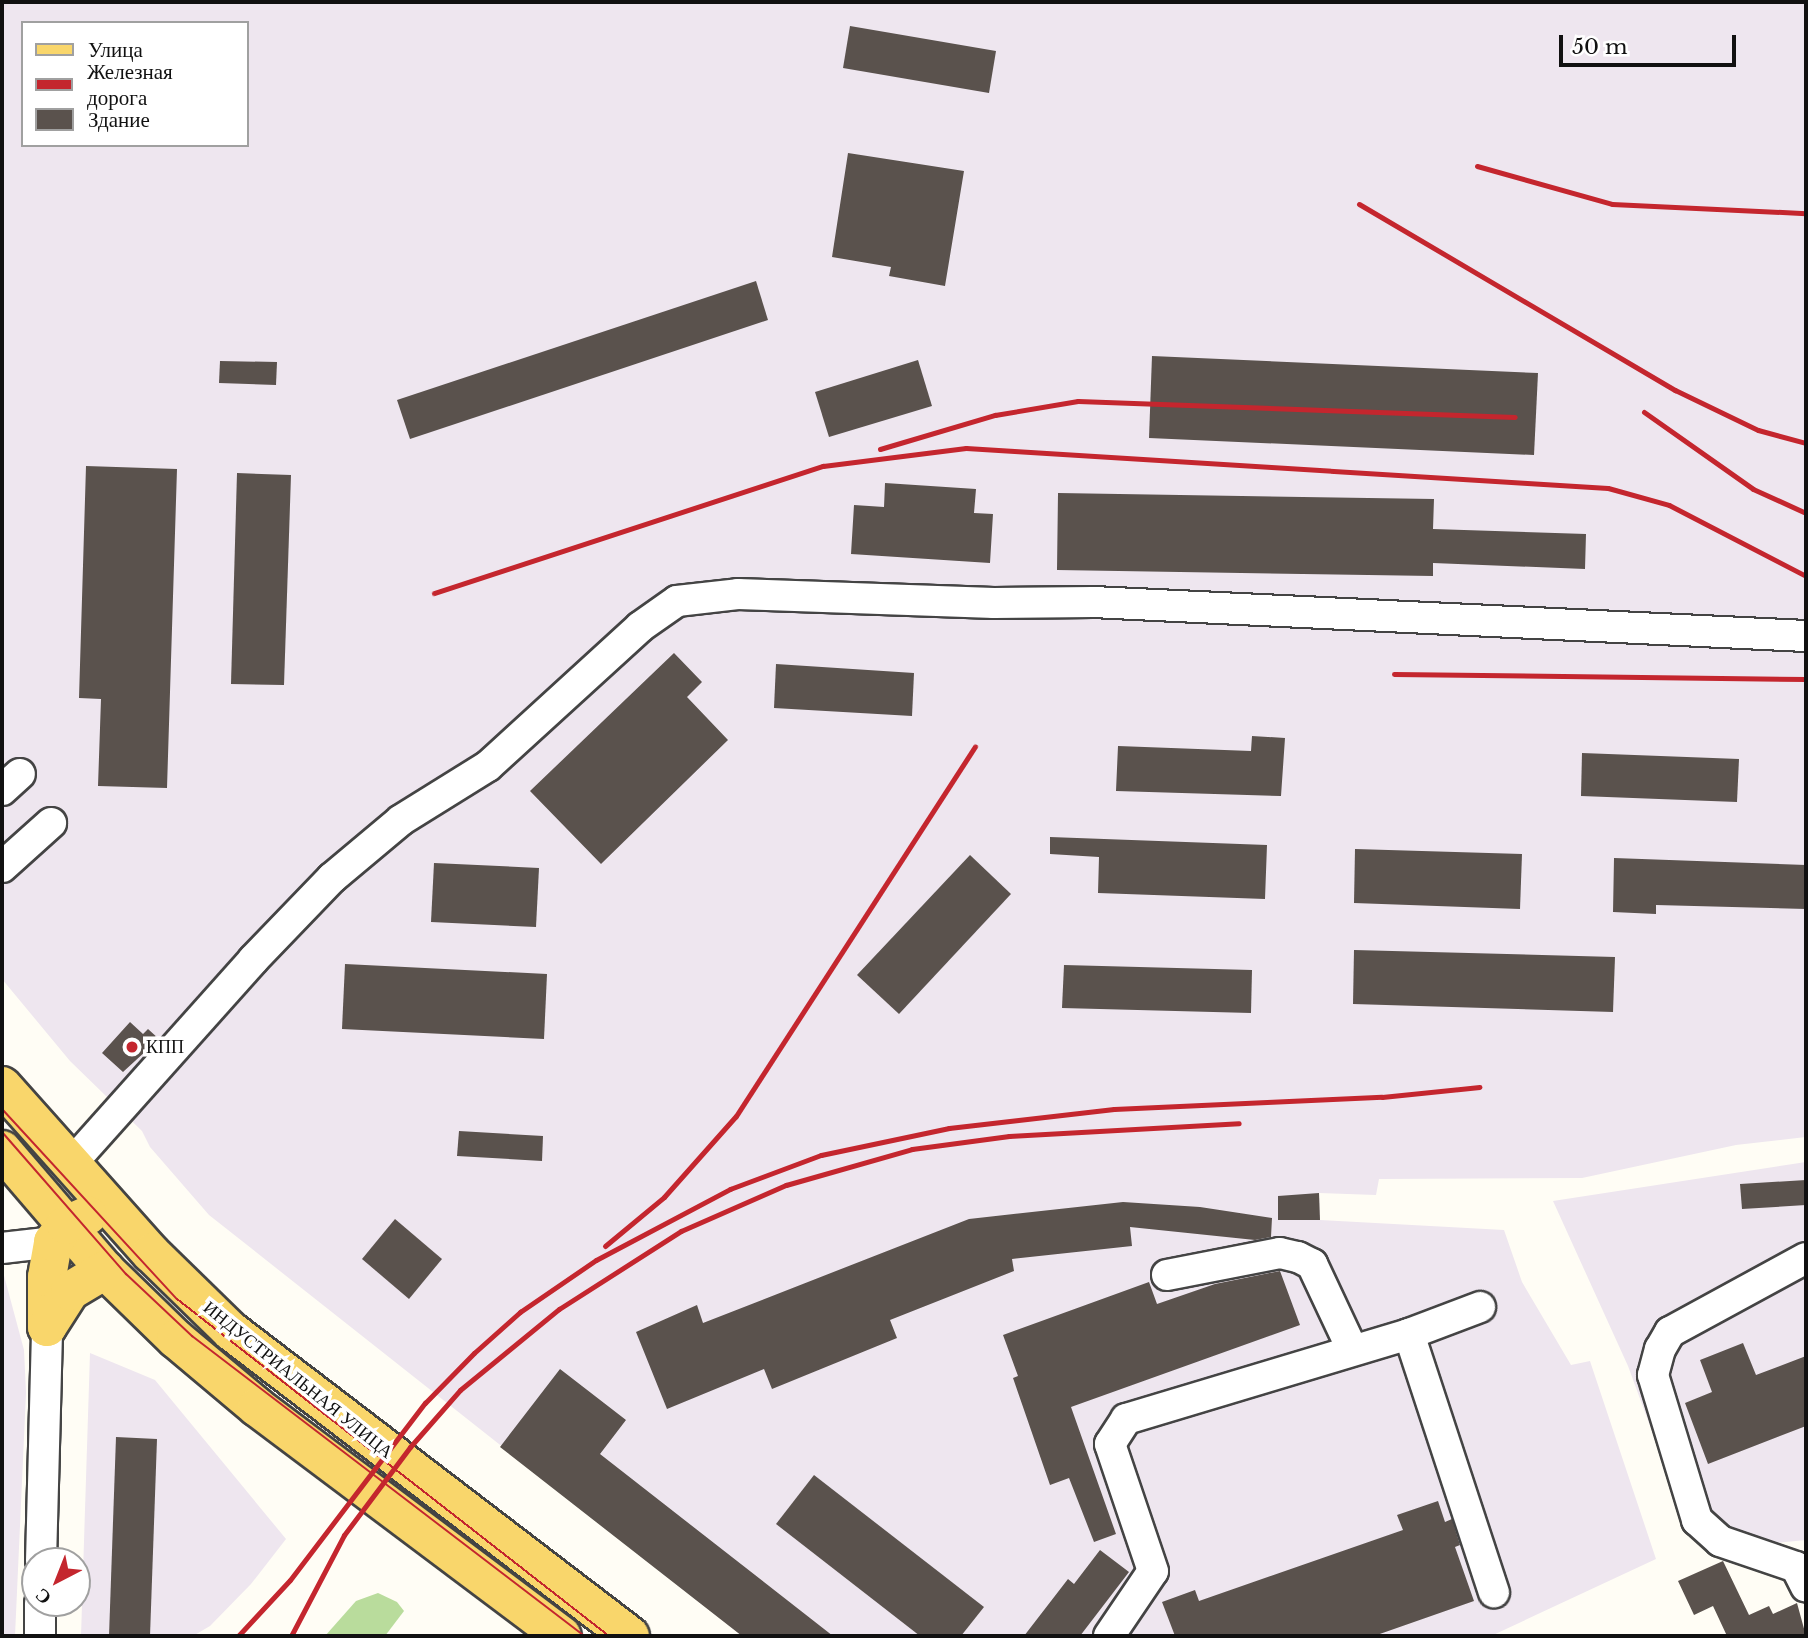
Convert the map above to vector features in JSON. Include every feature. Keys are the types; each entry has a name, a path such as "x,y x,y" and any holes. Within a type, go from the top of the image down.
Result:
{"main road":[{"name":"ИНДУСТРИАЛЬНАЯ УЛИЦА","path":"2,1086 70,1166 151,1253 231,1331 630,1636"},
{"path":"2,1150 60,1234 105,1270 176,1339 257,1407 562,1636"},
{"path":"47,1327 47,1277 60,1234 84,1216 103,1216 151,1253"},
{"path":"47,1327 71,1291 105,1270"}],"street":[{"path":"70,1166 253,960 332,878 401,820 488,766 640,627 677,601 751,594 995,603 1093,602 1806,636"},
{"path":"2,867 51,823"},
{"path":"2,1248 60,1234"},
{"path":"1167,1275 1280,1253 1298,1257 1312,1264 1352,1349"},
{"path":"1803,1572 1720,1541 1697,1520 1653,1375 1660,1349 1670,1332 1806,1258"},
{"path":"1109,1636 1153,1571 1110,1444 1126,1419 1409,1334 1480,1307"},
{"path":"41,1547 47,1327"},
{"path":"1409,1334 1494,1592"},
{"path":"40,1617 40,1636"}],"shaded area":[{"path":"2,2 1806,2 1806,1137 1736,1145 1582,1178 1379,1179 1376,1195 1319,1193 1320,1220 1504,1230 1522,1282 1571,1365 1590,1361 1656,1559 1491,1636 742,1636 209,1215 150,1147 142,1131 70,1061 2,979"},
{"path":"1806,1162 1806,1540 1776,1543 1699,1534 1672,1486 1628,1366 1553,1201"},
{"path":"2,1268 24,1350 26,1393 15,1636 2,1636"},
{"path":"90,1353 155,1380 286,1539 251,1584 210,1626 193,1636 81,1636 82,1617 91,1617 91,1547 84,1547"}],"green space":[{"path":"378,1593 397,1602 404,1611 385,1636 325,1636 356,1601"}],"building":[{"path":"850,26 996,51 989,93 843,68"},
{"path":"848,153 964,171 945,286 889,276 891,267 832,257"},
{"path":"756,281 768,320 410,439 397,400"},
{"path":"1152,356 1538,373 1534,455 1149,438"},
{"path":"918,360 932,406 829,437 815,392"},
{"path":"220,361 277,362 276,385 219,383"},
{"path":"86,466 177,469 167,788 98,786 101,699 79,698"},
{"path":"237,473 291,475 284,685 231,684"},
{"path":"885,483 976,489 974,513 993,514 990,563 851,554 854,505 884,507"},
{"path":"1058,493 1434,499 1433,529 1586,534 1585,569 1433,563 1433,576 1057,570"},
{"path":"674,653 702,682 687,697 728,740 601,864 530,791"},
{"path":"776,664 914,673 912,716 774,708"},
{"path":"1252,736 1285,738 1281,796 1116,791 1118,746 1251,751"},
{"path":"1582,753 1739,759 1737,802 1581,796"},
{"path":"1050,837 1267,845 1265,899 1098,893 1099,857 1050,854"},
{"path":"1355,849 1522,854 1520,909 1354,903"},
{"path":"970,855 1011,894 899,1014 857,975"},
{"path":"1614,858 1806,865 1806,909 1656,905 1656,914 1613,912"},
{"path":"434,863 539,868 536,927 431,922"},
{"path":"1354,950 1615,957 1613,1012 1353,1004"},
{"path":"345,964 547,974 544,1039 342,1029"},
{"path":"1064,965 1252,970 1251,1013 1062,1008"},
{"name":"КПП","path":"130,1022 143,1034 148,1029 159,1039 123,1072 102,1053"},
{"path":"459,1131 543,1136 542,1161 457,1156"},
{"path":"1806,1180 1806,1205 1742,1209 1740,1184"},
{"path":"1319,1193 1320,1220 1278,1220 1278,1196"},
{"path":"1123,1202 1200,1207 1272,1218 1271,1237 1255,1240 1130,1227 1132,1246 1012,1259 1014,1271 890,1320 897,1338 772,1389 764,1369 667,1409 636,1332 697,1305 703,1323 969,1219"},
{"path":"395,1219 442,1259 409,1299 362,1259"},
{"path":"1280,1271 1300,1325 1071,1407 1116,1534 1094,1542 1069,1478 1050,1485 1013,1378 1018,1376 1003,1335 1149,1282 1157,1304 1215,1284"},
{"path":"1743,1343 1756,1375 1806,1356 1806,1426 1708,1464 1685,1403 1712,1392 1700,1360"},
{"path":"560,1369 626,1420 600,1454 833,1636 742,1636 500,1447"},
{"path":"116,1437 157,1439 150,1636 109,1636"},
{"path":"814,1475 984,1607 961,1636 920,1636 776,1524"},
{"path":"1438,1501 1445,1522 1452,1519 1460,1545 1455,1547 1474,1601 1374,1636 1175,1636 1162,1602 1195,1590 1199,1601 1403,1530 1397,1515"},
{"path":"1100,1550 1129,1572 1080,1636 1024,1636 1068,1579 1074,1584"},
{"path":"1723,1561 1749,1615 1769,1606 1773,1614 1797,1603 1806,1636 1727,1636 1713,1606 1694,1615 1678,1581"}],"tram line":[{"path":"2,1109 177,1299 609,1636"},
{"path":"2,1132 126,1274 192,1336 585,1636"}],"railway":[{"path":"1477,166 1612,204 1806,213"},
{"path":"1359,204 1675,390 1758,430 1806,443"},
{"path":"880,449 995,415 1078,401 1515,417"},
{"path":"1644,412 1753,489 1806,513"},
{"path":"434,593 823,466 966,448 1608,488 1669,505 1806,576"},
{"path":"1394,674 1806,679"},
{"path":"605,1246 664,1197 736,1116 975,746"},
{"path":"238,1636 290,1580 425,1403 474,1353 520,1312 596,1260 730,1189 821,1155 949,1128 1114,1109 1382,1097 1479,1087"},
{"path":"291,1636 344,1535 410,1447 460,1390 559,1309 681,1231 786,1185 912,1149 1009,1136 1239,1123"}],"place":[{"name":"КПП","path":"132,1047"}]}
